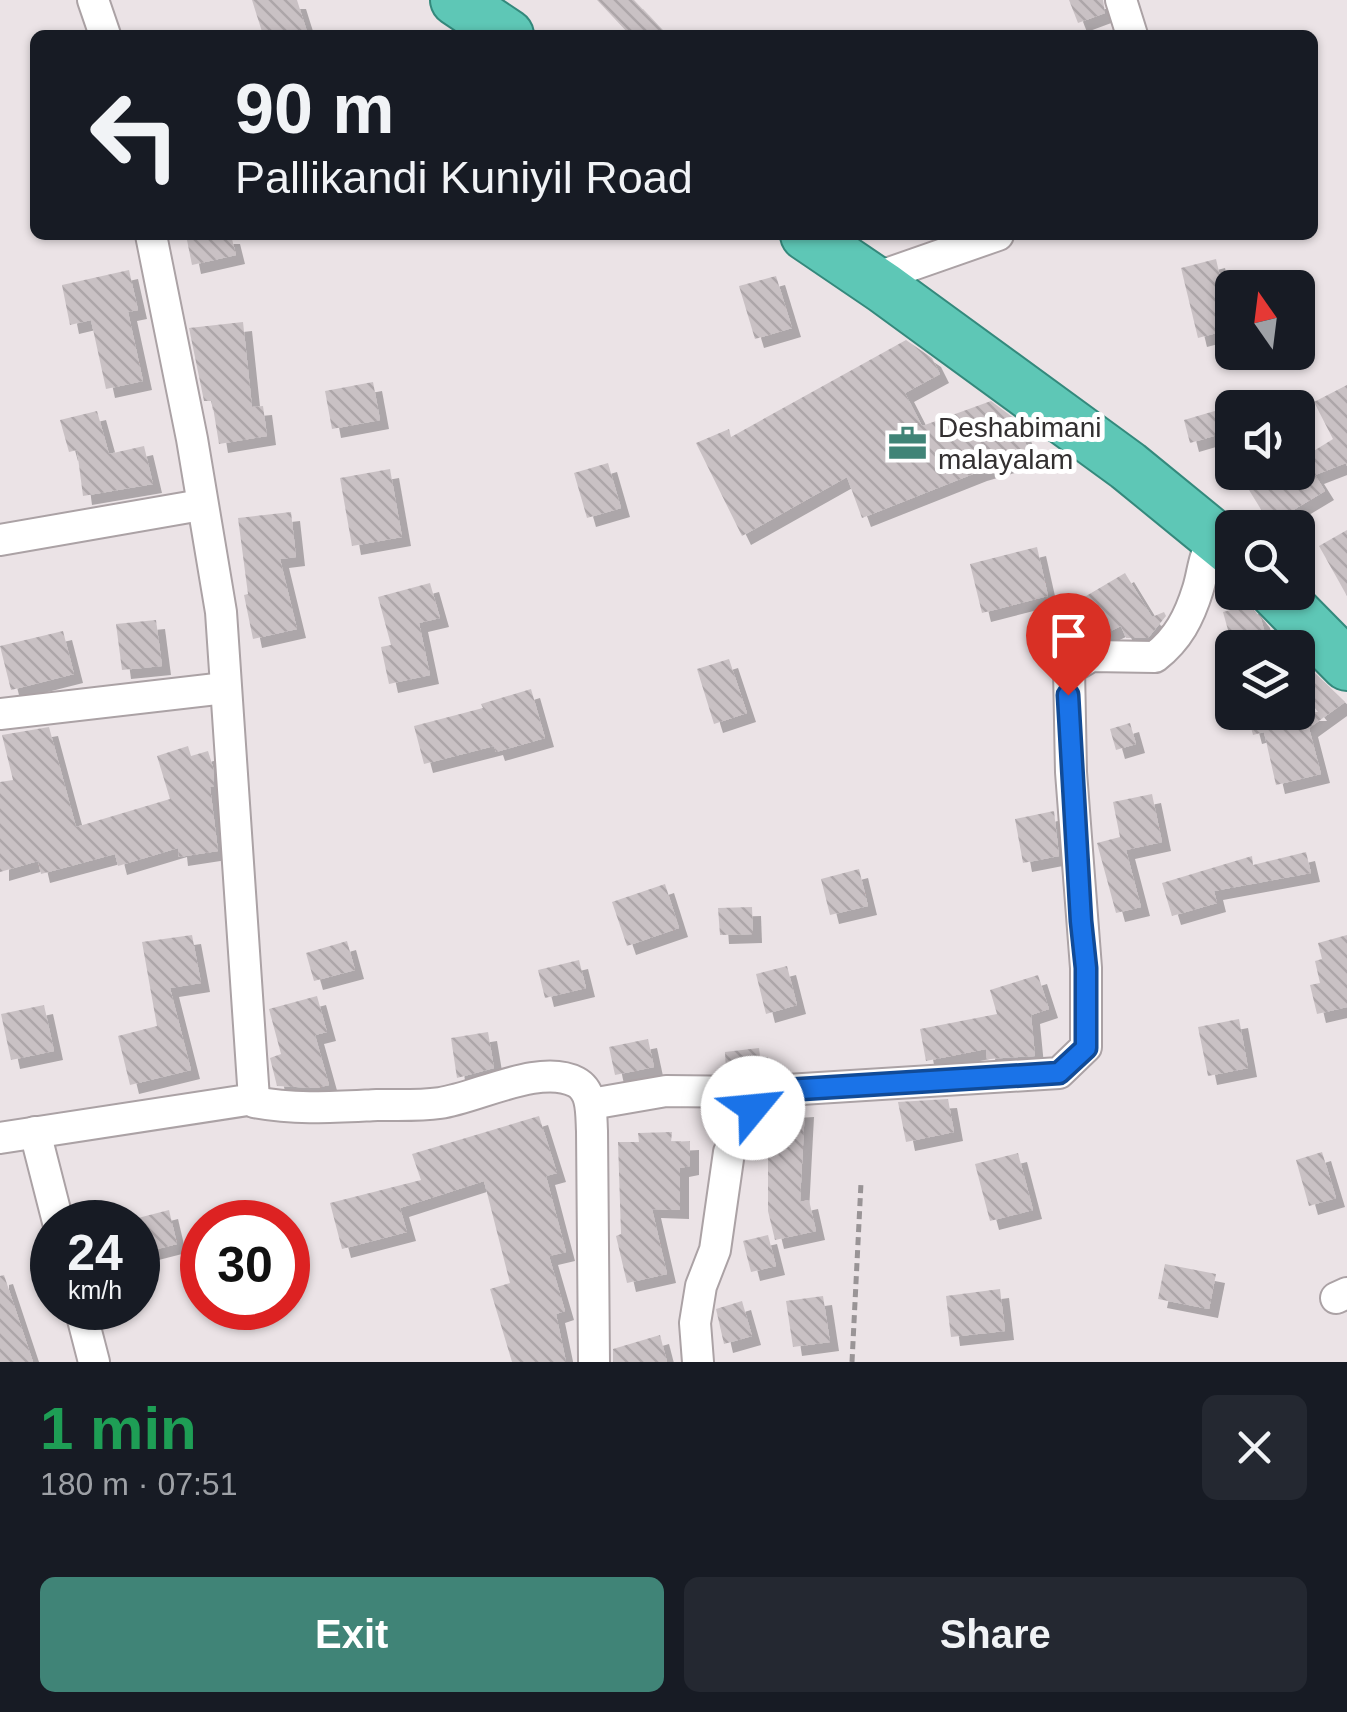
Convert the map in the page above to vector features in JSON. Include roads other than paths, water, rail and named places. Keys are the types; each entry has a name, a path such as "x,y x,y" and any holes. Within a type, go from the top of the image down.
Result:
{"highway":[{"path":"457,0 501,30"},
{"path":"813,240 1128,466 1215,535"},
{"path":"1292,610 1347,665"}],"street":[{"path":"93,0 104,30"},
{"path":"1121,0 1130,30"},
{"path":"151,240 192,439 221,612 254,1102 286,1109 441,1103 516,1082 564,1078 578,1083 591,1104 594,1362"},
{"path":"872,280 984,240"},
{"path":"0,540 201,505"},
{"path":"591,1104 666,1091 755,1092 1059,1073 1086,1048 1086,968 1071,772 1070,669 1091,656 1155,658 1177,639 1198,590 1208,546 1215,545"},
{"path":"0,714 225,688"},
{"path":"698,1362 694,1323 700,1286 715,1250 729,1152 753,1108 755,1092"},
{"path":"0,1138 254,1099"},
{"path":"35,1132 52,1200"},
{"path":"86,1330 94,1362"}],"place":[{"name":"Deshabimani malayalam","path":"908,443"}]}
